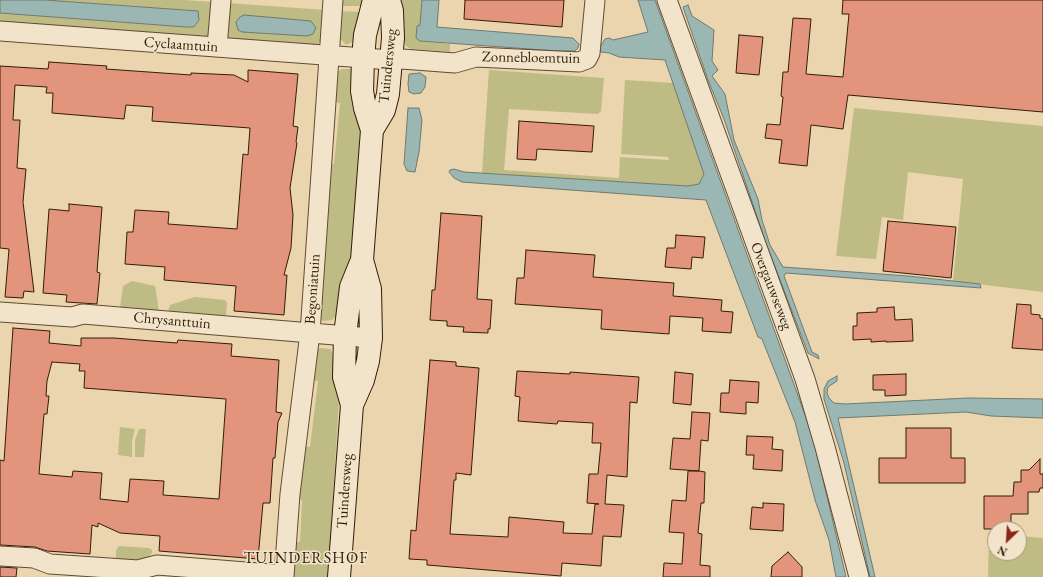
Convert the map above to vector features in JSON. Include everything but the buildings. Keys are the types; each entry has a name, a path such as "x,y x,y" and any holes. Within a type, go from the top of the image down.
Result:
{"main road":[{"name":"Tuindersweg","path":"352,405 344,377 345,335 351,288 362,260 372,130 365,108 362,91 363,58 365,35 374,0"},
{"name":"Tuindersweg","path":"372,130 384,110 388,94 391,60 392,11 389,0"},
{"name":"Tuindersweg","path":"339,577 352,405 363,380 368,361 371,338 370,289 362,260"}],"street":[{"path":"218,47 222,0"},
{"name":"Begoniatuin","path":"284,576 290,494 310,333 333,0"},
{"name":"Zonnebloemtuin","path":"363,58 455,62 476,57 579,62 587,59 590,53 595,0"},
{"name":"Overgauwseweg","path":"667,0 805,379 825,447 859,577"},
{"name":"Cyclaamtuin","path":"0,31 363,58"},
{"name":"Chrysanttuin","path":"0,312 72,317 83,314 371,338"},
{"path":"0,556 34,558 50,564 138,570 157,565 284,576"}],"shaded area":[{"path":"45,0 185,0 213,2 210,37 205,40 0,24 0,13 186,27 194,27 199,20 198,11"},
{"path":"339,0 366,0 363,6 339,6"},
{"path":"396,0 422,0 420,41 450,44 450,52 411,49 406,46 403,39 403,6 402,4 397,4"},
{"path":"228,3 325,10 323,37 317,45 227,40","holes":["238,30 310,36 242,32"]},
{"path":"338,11 363,12 354,41 346,45 337,35"},
{"path":"342,69 351,69 355,76 360,131 352,257 337,314 332,320 323,321 318,317 317,292 323,292 327,232 319,232 326,163 334,164 340,103 332,102 336,73"},
{"path":"489,70 604,78 601,111 598,114 509,109 504,170 619,178 620,157 669,160 668,157 621,154 625,80 673,83 704,174 699,184 688,186 482,173"},
{"path":"854,108 1043,126 1043,292 953,281 963,179 908,172 903,220 882,217 876,259 836,256"},
{"path":"132,281 155,286 159,311 120,308 123,286"},
{"path":"195,297 225,300 227,303 226,316 168,312 170,305"},
{"path":"316,349 330,349 332,352 339,401 328,577 291,577 294,542 300,542 302,500 296,499 301,446 310,447 318,381 311,380"},
{"path":"120,427 135,429 132,441 132,457 118,455"},
{"path":"139,429 146,429 144,457 135,457 135,440"},
{"path":"1027,537 1043,538 1043,577 988,577 988,561 1027,561"},
{"path":"119,546 149,548 152,550 152,553 142,563 116,560 116,550"}],"water":[{"path":"0,0 45,0 198,11 199,20 194,27 186,27 0,13"},
{"path":"422,0 439,0 437,27 573,38 579,44 578,48 575,51 557,51 420,41 416,38 417,26 420,25"},
{"path":"638,0 655,0 813,437 846,577 836,577 829,540 815,500 795,422 762,339 758,337 706,200 462,182 454,178 449,172 450,170 454,169 464,172 688,186 699,184 704,174 665,60 619,57 601,52 600,47 605,39 609,38 613,40 648,32"},
{"path":"688,5 692,16 714,30 712,61 718,70 712,76 725,94 734,140 758,199 762,220 770,245 783,267 908,276 980,284 981,288 786,273 784,276 812,352 818,355 819,359 808,353 767,246 724,119 708,80 683,7"},
{"path":"244,15 311,21 316,28 313,34 307,36 242,32 238,30 236,22"},
{"path":"420,73 426,77 425,87 421,93 414,94 409,92 409,74"},
{"path":"408,108 419,108 422,120 419,152 415,172 407,171 404,164"},
{"path":"837,376 837,381 828,387 827,393 829,398 834,403 845,404 968,398 1043,399 1043,418 991,416 966,412 838,418 875,577 870,577 844,463 824,399 824,389 828,381"}],"district":[{"name":"TUINDERSHOF","path":"306,559"}]}
